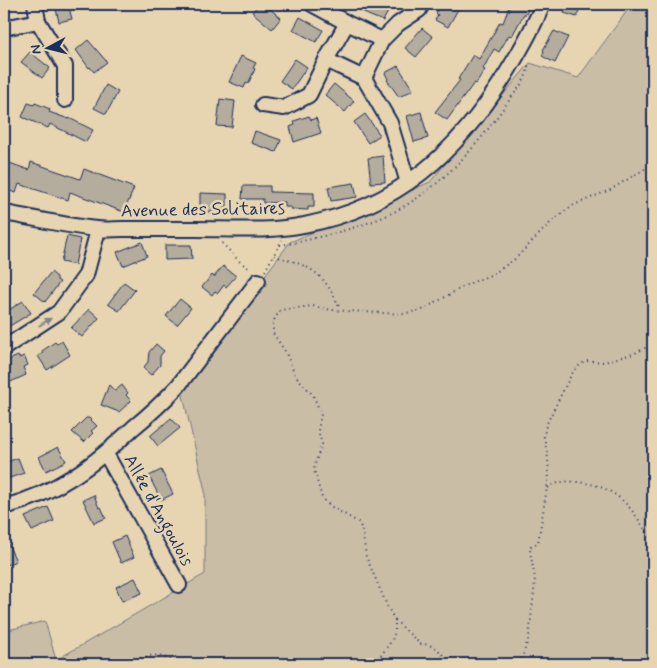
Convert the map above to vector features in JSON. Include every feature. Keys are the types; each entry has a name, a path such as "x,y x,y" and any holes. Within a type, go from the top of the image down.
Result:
{"street":[{"path":"34,4 38,21 65,66 65,100"},
{"path":"312,4 382,40"},
{"path":"364,78 382,40 398,24 418,10 422,4"},
{"name":"Avenue des Solitaires","path":"4,213 98,230 263,229 302,226 356,211 384,198 434,164 471,125 498,87 528,37 543,4"},
{"path":"4,28 38,21"},
{"path":"263,105 284,108 309,95 347,23"},
{"path":"326,60 364,78 390,123 408,183"},
{"path":"4,348 59,312 86,275 98,230"},
{"path":"4,507 51,489 85,470 106,454 178,386 259,277"},
{"name":"Allée d'Angoulois","path":"106,454 179,585"}],"path":[{"path":"449,664 436,647 429,644 420,644 395,620 366,556 364,534 360,525 330,506 322,498 314,470 322,444 318,431 321,420 320,409 310,391 295,375 286,353 273,333 274,322 280,310 307,306 331,310 407,314 434,304 468,284 498,271 515,259 554,219 574,205 610,190 653,164"},
{"path":"222,242 239,261 259,277 280,245"},
{"path":"274,256 298,262 312,270 325,281 334,293 341,310"},
{"path":"520,664 529,637 534,591 535,578 530,552 531,546 538,543 548,488 549,466 544,437 547,423 575,369 588,361 605,362 633,354 653,344"},
{"path":"548,488 563,480 597,484 613,492 638,519 643,528 653,536"},
{"path":"375,664 392,640 395,632 395,620"},
{"path":"138,664 146,657 153,656 167,658 178,664"}],"shaded area":[{"path":"632,4 653,4 653,664 4,664 4,631 45,621 56,660 205,574 205,491 181,387 290,242 430,182 530,63 578,78"}],"building":[{"path":"55,4 68,4 72,19 59,22"},
{"path":"259,4 264,4 281,18 272,29 252,12"},
{"path":"346,4 382,4 390,8 383,21"},
{"path":"441,4 461,4 448,27 435,20 438,15 436,13"},
{"path":"510,4 530,4 512,36 509,35 499,52 494,49 483,69 485,70 476,84 474,83 447,120 435,112 460,80 458,79 473,55 479,59 500,22 503,23"},
{"path":"567,4 581,4 577,17 564,13"},
{"path":"300,17 323,30 316,42 293,30"},
{"path":"422,28 433,37 416,57 405,48"},
{"path":"554,31 568,37 555,63 542,56 543,50"},
{"path":"88,40 107,62 94,72 76,50"},
{"path":"30,52 50,68 42,78 21,62"},
{"path":"241,56 256,63 248,84 246,83 244,88 229,82"},
{"path":"295,59 307,67 292,89 280,81"},
{"path":"398,66 413,90 399,97 387,80 385,73"},
{"path":"334,84 354,101 345,112 325,95"},
{"path":"106,85 118,92 106,114 94,108"},
{"path":"220,99 235,101 232,127 217,126"},
{"path":"28,103 34,105 35,103 50,109 49,112 69,118 93,130 86,142 50,124 48,128 22,117"},
{"path":"421,112 428,138 414,142 407,116"},
{"path":"365,114 380,135 368,143 354,122"},
{"path":"309,116 311,120 316,118 321,133 294,142 290,127 295,125 294,121"},
{"path":"255,131 281,140 276,152 251,143"},
{"path":"383,156 385,182 371,183 368,158"},
{"path":"4,161 29,170 31,162 80,179 84,169 134,188 124,212 70,192 68,200 19,184 16,193 4,189"},
{"path":"354,183 357,197 331,201 328,187"},
{"path":"243,186 270,186 270,192 314,193 314,207 308,207 308,210 291,209 291,207 285,207 285,202 263,203 263,199 242,199"},
{"path":"200,193 227,194 227,209 222,209 222,212 206,212 206,209 200,209"},
{"path":"67,236 80,239 75,265 61,262"},
{"path":"142,242 147,256 123,266 117,252"},
{"path":"165,245 191,245 192,259 165,260"},
{"path":"223,266 236,276 226,287 224,285 218,293 215,291 212,295 202,287"},
{"path":"51,272 60,282 45,302 34,293"},
{"path":"124,282 135,290 119,311 108,304"},
{"path":"180,299 191,308 177,325 166,316"},
{"path":"23,301 31,313 8,327 4,320 4,313"},
{"path":"89,309 99,318 82,337 71,328"},
{"path":"62,341 70,355 47,370 38,356 55,342 57,344"},
{"path":"156,344 164,351 160,356 160,365 151,375 143,368 148,362 149,352"},
{"path":"18,356 19,358 24,356 28,365 23,367 26,375 4,385 4,362"},
{"path":"109,385 115,391 122,385 131,401 119,412 101,405"},
{"path":"86,418 89,418 97,426 91,431 93,433 84,442 72,432"},
{"path":"171,418 180,428 158,446 150,436"},
{"path":"58,447 66,461 46,471 39,457"},
{"path":"18,458 24,473 4,480 4,463"},
{"path":"161,470 173,494 161,500 149,476"},
{"path":"94,495 99,508 101,507 106,518 94,523 83,500"},
{"path":"48,507 54,521 32,531 25,517"},
{"path":"4,535 16,561 4,566"},
{"path":"125,536 134,557 121,563 112,542"},
{"path":"135,578 142,593 122,601 116,587"}]}
